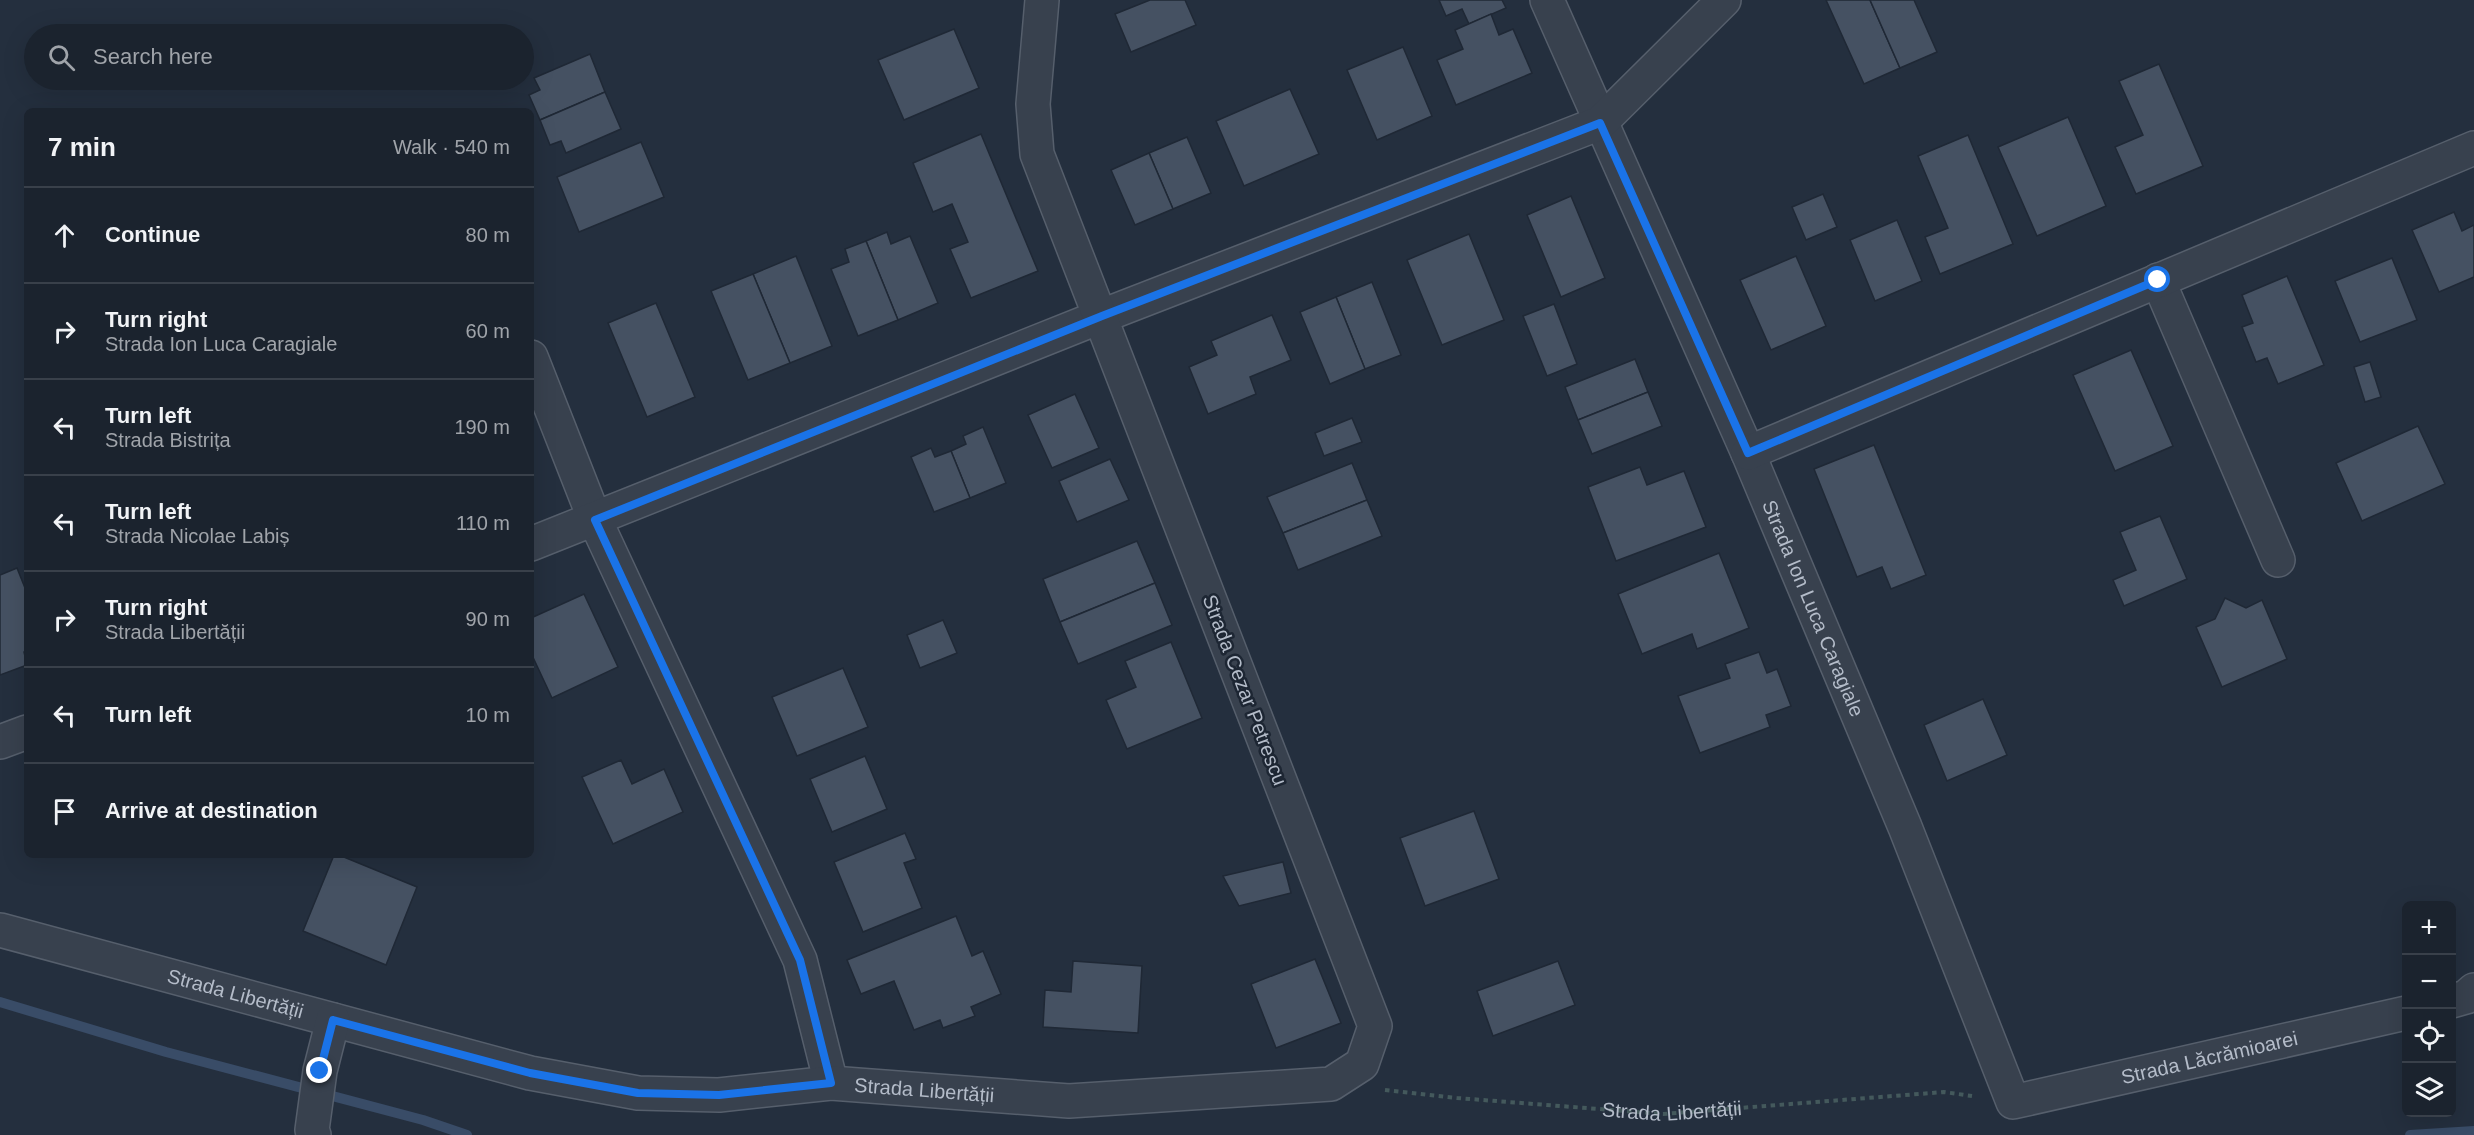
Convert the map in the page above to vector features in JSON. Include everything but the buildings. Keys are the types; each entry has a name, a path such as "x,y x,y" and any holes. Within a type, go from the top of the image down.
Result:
{"street":[{"name":"Strada Cezar Petrescu","path":"1042,0 1033,104 1037,154 1102,316 1375,1026 1362,1064"},
{"name":"Strada Ion Luca Caragiale","path":"1547,0 1748,453 1905,827 2013,1101"},
{"path":"534,543 1102,316 1600,123 1724,0"},
{"path":"1748,453 2474,148"},
{"path":"2158,280 2278,560"},
{"path":"534,365 595,520 800,960 831,1083"},
{"path":"0,742 24,733"},
{"name":"Strada Libertății","path":"0,930 530,1073 638,1093 719,1095 831,1083 1069,1101 1331,1084 1362,1064"},
{"path":"2456,1000 2466,997 2474,990"},
{"name":"Strada Lăcrămioarei","path":"2013,1101 2402,1014"},
{"path":"313,1132 320,1071 333,1020"}],"path":[{"name":"Strada Libertății","path":"1331,1084 1457,1098 1663,1114 1944,1092 2013,1101"}],"waterway":[{"path":"0,1002 166,1052 423,1120 467,1135"},
{"path":"2410,1135 2474,1131"}],"route":[{"path":"320,1071 333,1020 530,1073 638,1093 719,1095 831,1083 800,960 595,520 1102,316 1600,123 1748,453 2158,280"}]}
